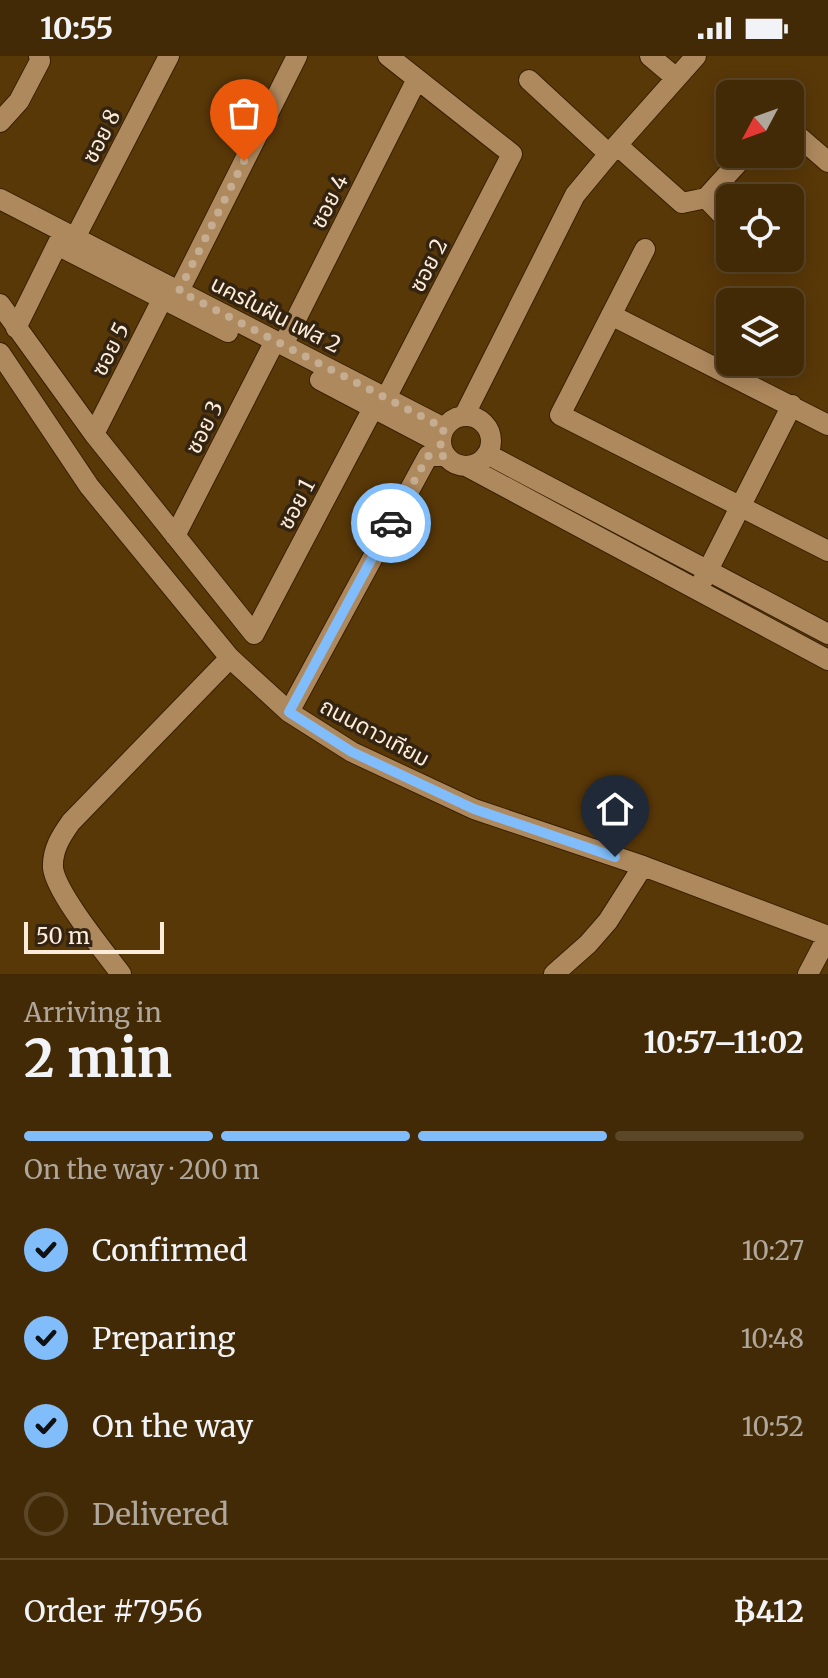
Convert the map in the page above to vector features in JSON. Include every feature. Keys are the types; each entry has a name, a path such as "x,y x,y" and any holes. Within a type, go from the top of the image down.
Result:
{"street":[{"path":"0,122 19,101 40,61 39,56"},
{"name":"ซอย 8","path":"16,328 169,56"},
{"name":"ซอย 5","path":"94,434 297,56"},
{"path":"388,56 417,79"},
{"path":"650,56 676,78"},
{"path":"464,416 575,195 696,56"},
{"name":"ซอย 2","path":"380,400 512,154 417,79"},
{"name":"ซอย 4","path":"276,347 417,79"},
{"path":"529,80 613,149 677,210 706,198 733,168"},
{"path":"804,141 828,162"},
{"path":"706,198 716,208"},
{"name":"นครในฝัน เฟส 2","path":"0,199 65,238 380,400 443,442"},
{"path":"645,249 560,415 828,551"},
{"path":"0,304 94,434 175,536"},
{"path":"611,315 828,425"},
{"name":"ซอย 3","path":"175,536 276,347"},
{"name":"ถนนดาวเทียม","path":"0,353 89,486 230,658 289,712 352,752 474,809 643,866 828,936"},
{"name":"ซอย 1","path":"175,536 254,634 380,400"},
{"path":"691,587 787,403"},
{"path":"289,712 428,456 443,442 456,418 464,416 485,425 491,439 487,454 476,465 468,467"},
{"path":"443,442 453,463 468,467 828,660"},
{"path":"487,454 828,634"},
{"path":"121,974 61,890 53,870 54,851 71,822 230,658"},
{"path":"554,974 588,944 608,921 643,866"},
{"path":"808,974 828,936"}],"way so far":[{"path":"244,161 179,291 444,428 440,443 445,456 428,456 391,523"}],"route":[{"path":"391,523 289,712 352,752 474,809 615,857"}]}
